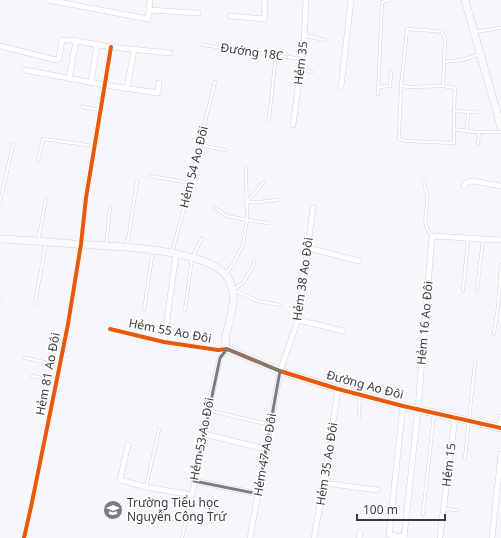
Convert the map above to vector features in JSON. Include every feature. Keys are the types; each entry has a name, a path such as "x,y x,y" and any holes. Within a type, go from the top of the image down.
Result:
{"street":[{"path":"48,0 148,19 150,0"},
{"path":"231,16 264,20 266,0"},
{"name":"Hẻm 35","path":"293,125 302,59 306,0"},
{"path":"341,87 351,0"},
{"path":"465,0 501,128"},
{"path":"149,10 198,13"},
{"path":"0,46 56,60 59,59 62,40 134,50 170,53"},
{"path":"69,79 76,41"},
{"path":"91,83 97,45"},
{"name":"Hẻm 81 Ao Đôi","path":"24,538 68,324 81,244 86,198 111,47"},
{"path":"127,89 134,50"},
{"path":"25,70 91,83 158,93 159,83"},
{"path":"464,186 467,182 473,181 501,186"},
{"name":"Hẻm 38 Ao Đôi","path":"280,371 298,320 313,208"},
{"path":"432,236 501,240"},
{"name":"Hẻm 16 Ao Đôi","path":"404,538 418,409 432,236"},
{"path":"0,239 153,250 174,253 199,260 218,268 227,277 233,290 233,306 228,324 225,345 227,349"},
{"path":"308,248 359,261"},
{"path":"164,342 174,253"},
{"path":"298,320 343,331"},
{"name":"Hẻm 55 Ao Đôi","path":"110,329 164,342 218,350 227,349"},
{"name":"Đường Ao Đôi","path":"227,349 280,371 338,390 500,428"},
{"name":"Hẻm 53 Ao Đôi","path":"128,445 120,480 146,487 192,495 208,410 220,358 227,349"},
{"name":"Hẻm 47 Ao Đôi","path":"250,538 280,371"},
{"name":"Hẻm 35 Ao Đôi","path":"314,538 338,390"},
{"path":"403,406 389,534 404,538"},
{"path":"500,428 501,417"},
{"name":"Hẻm 15","path":"440,536 454,418"},
{"path":"204,434 266,449"},
{"path":"492,538 501,454"},
{"path":"194,481 258,494"},
{"path":"324,483 377,490"}],"lane":[{"path":"378,94 382,2 390,0"},
{"path":"475,32 501,28"},
{"path":"401,86 443,86 455,88 454,143 406,141 399,139 401,86 407,29 442,32 445,39 443,86"},
{"path":"304,35 324,40"},
{"name":"Đướng 18C","path":"203,45 302,59"},
{"path":"444,62 462,60 481,54"},
{"path":"269,119 276,55"},
{"path":"300,70 312,72"},
{"path":"379,87 390,86 391,72"},
{"name":"Hẻm 54 Ao Đôi","path":"174,253 215,82"},
{"path":"82,107 100,110"},
{"path":"454,111 475,112"},
{"path":"467,131 468,112"},
{"path":"454,129 479,132 501,132"},
{"path":"478,144 479,132"},
{"path":"38,161 44,139 95,146"},
{"path":"0,202 13,145"},
{"path":"200,145 225,150"},
{"path":"225,275 236,261 243,244 247,220 246,170"},
{"path":"150,176 191,183"},
{"path":"127,247 137,181"},
{"path":"424,182 427,198 425,224 427,230 432,236"},
{"path":"246,202 263,183"},
{"path":"38,241 46,199"},
{"path":"246,202 277,200"},
{"path":"106,246 110,208"},
{"path":"214,208 227,216 268,222"},
{"path":"185,310 192,258 202,238"},
{"path":"463,290 468,238"},
{"path":"477,290 483,239"},
{"path":"35,304 46,242"},
{"path":"144,310 153,250"},
{"path":"233,290 243,283 254,262"},
{"path":"494,333 498,307 501,265"},
{"path":"233,290 258,301 280,305"},
{"path":"25,358 60,365"},
{"path":"465,458 475,362"},
{"path":"32,376 57,381"},
{"path":"359,417 360,395"},
{"path":"208,410 271,425"},
{"name":"Hẻm 15","path":"423,514 435,413"},
{"path":"146,487 159,430"},
{"path":"182,538 192,495"},
{"path":"444,509 457,510"}],"highlighted area":[{"path":"227,349 280,371 258,494 194,481 220,358"}],"cycle path":[{"path":"24,538 68,324 81,244 86,198 111,47"},
{"path":"110,329 164,342 218,350 227,349 280,371 338,389 403,406 501,428"}],"place":[{"name":"Trường Tiểu học Nguyễn Công Trứ","path":"113,510"}]}
